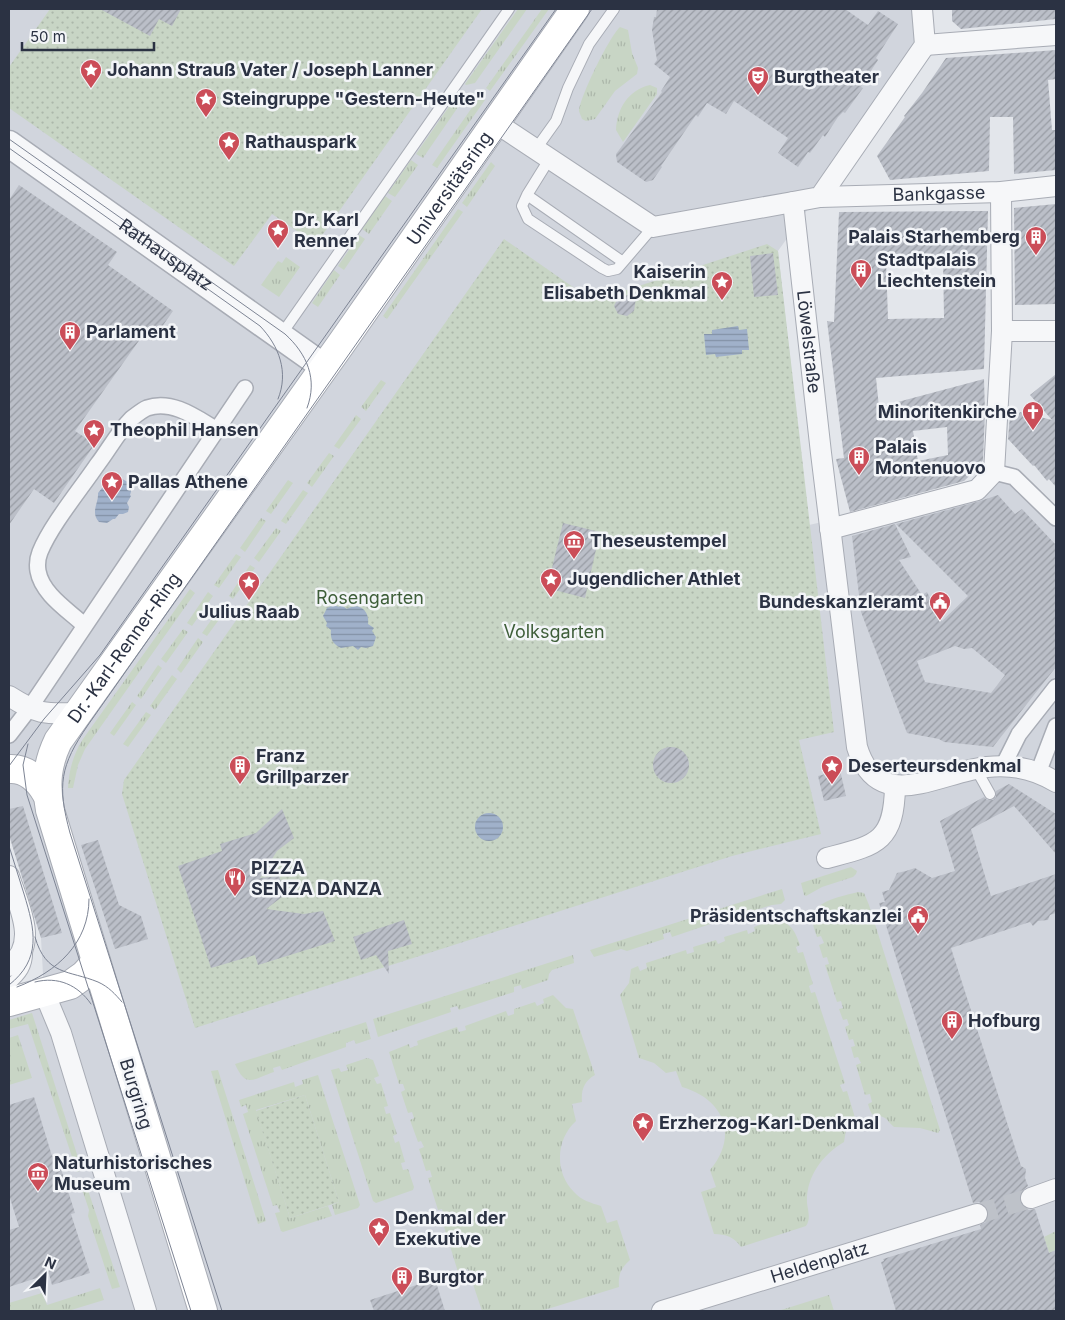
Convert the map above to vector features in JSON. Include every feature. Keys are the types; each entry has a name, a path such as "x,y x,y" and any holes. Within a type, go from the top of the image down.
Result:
{"main road":[{"name":"Universitätsring","path":"324,367 575,9"},
{"name":"Dr.-Karl-Renner-Ring","path":"96,962 46,793 49,764 53,752 58,741 324,367"},
{"path":"9,769 28,773 35,778 46,793"},
{"path":"9,1002 70,985 84,975 96,962"},
{"name":"Burgring","path":"96,962 203,1311"}],"street":[{"path":"496,123 654,227 820,197 925,46 922,9"},
{"path":"925,46 1056,35"},
{"name":"Rathausplatz","path":"9,144 324,367"},
{"name":"Bankgasse","path":"820,197 1000,192 1056,186"},
{"path":"830,529 977,490 994,472 1002,331 1000,192"},
{"name":"Löwelstraße","path":"793,202 857,748 864,766 876,779 885,784 895,786"},
{"path":"1002,331 1056,331"},
{"path":"9,735 29,709 246,388"},
{"path":"84,625 42,584 38,569 40,554 46,540 130,420 146,408 162,406 176,408 217,430"},
{"path":"994,472 1014,477 1056,518"},
{"path":"1003,766 1018,734 1056,687"},
{"path":"9,696 29,709 49,714 79,712"},
{"path":"1035,713 1055,727 1038,773"},
{"path":"826,858 867,847 888,829 893,814 895,786 908,786 976,769 1003,766 1021,768 1038,773 1056,782"},
{"path":"9,876 24,924 26,940 18,959 9,966"},
{"path":"44,992 61,1033 146,1311"},
{"path":"1032,1198 1056,1189"},
{"name":"Heldenplatz","path":"662,1311 977,1214"}],"lane":[{"path":"280,336 509,9"},
{"path":"614,9 590,44 568,88 522,206 528,219 608,272 617,269 654,227"},
{"path":"527,195 623,262"},
{"path":"976,769 990,794"},
{"path":"9,985 24,969 27,960 26,940"}],"shaded area":[{"path":"9,9 923,9 925,45 778,251 809,525 1010,479 1056,527 1056,1311 9,1311 9,1005 44,992 41,938 9,835"}],"green space":[{"name":"Rathauspark","path":"50,9 482,9 316,244 272,214 234,266 9,108 9,67"},
{"path":"518,9 527,9 475,83 466,85 465,84"},
{"path":"542,9 549,9 490,91 486,88"},
{"path":"620,27 628,30 632,53 638,68 637,74 615,91 595,119 586,121 582,119 579,111 584,93 602,54"},
{"path":"650,85 657,88 657,94 623,142 616,130 621,108 636,91"},
{"path":"467,94 423,158 416,154 455,98"},
{"path":"480,96 485,100 437,168 432,165"},
{"path":"411,160 418,165 395,197 388,193"},
{"path":"491,162 495,166 467,207 462,203"},
{"path":"385,196 392,201 369,234 362,229"},
{"path":"458,209 463,212 387,319 383,316"},
{"path":"359,235 365,239 344,270 338,266"},
{"name":"Volksgarten","path":"504,239 593,301 767,244 778,251 834,732 799,740 821,834 732,856 195,1028 122,794 124,780"},
{"path":"286,257 300,267 279,297 261,285 278,261 282,263"},
{"path":"334,270 340,275 318,307 312,303"},
{"path":"381,380 386,383 366,411 361,407"},
{"path":"356,415 361,419 339,449 334,446"},
{"path":"329,453 334,456 312,487 307,483"},
{"path":"288,480 293,483 271,514 266,511"},
{"path":"303,490 308,493 286,524 281,521"},
{"path":"261,518 266,521 245,552 240,548"},
{"path":"276,528 281,531 259,562 254,558"},
{"path":"236,554 241,557 219,588 214,585"},
{"path":"250,565 255,568 233,599 229,596"},
{"path":"190,589 195,593 85,749 78,765 73,788 68,788 72,763 83,739"},
{"path":"208,592 213,596 192,626 187,623"},
{"path":"224,602 229,606 207,636 202,633"},
{"path":"183,629 188,632 166,663 161,659"},
{"path":"198,638 203,642 181,673 177,669"},
{"path":"158,665 162,668 141,699 137,696"},
{"path":"172,675 177,679 155,710 150,706"},
{"path":"132,702 136,705 114,736 110,733"},
{"path":"146,712 151,715 128,747 123,744"},
{"path":"851,867 857,871 853,877 822,887 806,896 804,895 801,883"},
{"path":"782,889 785,900 781,904 736,916 733,912 726,914 728,918 672,937 670,932 663,934 664,939 627,951 621,949 594,957 590,950"},
{"path":"858,892 864,893 869,905 940,1130 938,1133 920,1128 894,1127 885,1118 872,1114 868,1104 872,1102 870,1094 865,1095 856,1065 861,1063 858,1057 854,1058 851,1047 855,1046 853,1039 849,1040 845,1027 849,1025 847,1019 843,1020 839,1009 843,1008 841,1001 837,1002 825,965 829,964 827,957 823,958 819,945 824,943 821,936 817,937 813,923 818,907 838,897"},
{"path":"770,921 787,924 794,931 798,940 800,945 796,947 798,953 803,952 813,984 809,986 811,993 815,992 845,1083 840,1085 843,1092 847,1091 856,1121 846,1130 844,1142 822,1160 812,1176 807,1193 809,1218 806,1226 741,1247 729,1237 714,1234 701,1192 716,1187 710,1170 719,1157 724,1144 723,1120 708,1100 682,1087 676,1071 666,1073 654,1063 639,1058 620,995 629,983 631,969 638,966 640,971 647,968 646,963 686,950 687,954 694,952 693,947 716,940 718,944 725,941 724,937 747,930 748,934 755,931 754,927"},
{"path":"573,955 574,963 552,970 548,980 522,989 521,985 514,987 514,992 459,1010 457,1006 450,1008 451,1012 378,1037 373,1019"},
{"path":"553,995 566,1008 573,1009 595,1075 584,1086 582,1102 572,1104 576,1121 569,1128 561,1146 560,1156 563,1175 577,1195 586,1201 601,1206 607,1223 617,1220 630,1260 621,1272 619,1287 541,1311 482,1311 468,1269 458,1272 441,1217 444,1216 442,1209 438,1210 428,1178 432,1177 430,1170 426,1171 419,1149 424,1147 421,1141 418,1142 410,1120 414,1118 412,1112 408,1113 401,1092 405,1090 403,1084 399,1084 389,1052 409,1044 410,1048 418,1045 417,1041 457,1027 459,1032 466,1030 465,1026 506,1011 508,1016 514,1014 514,1009 535,1002 537,1006 544,1003 543,999"},
{"path":"32,1013 82,1170 77,1172 28,1024 9,1029 9,1020"},
{"path":"366,1022 371,1039 356,1044 354,1040 346,1043 346,1047 282,1070 280,1066 273,1068 274,1072 255,1079 251,1080 243,1077 235,1064"},
{"path":"18,1035 32,1078 9,1085 9,1038"},
{"path":"367,1058 373,1060 379,1076 374,1078 377,1084 381,1083 388,1106 384,1107 386,1114 390,1113 397,1134 393,1136 395,1143 399,1141 405,1162 401,1163 403,1170 408,1169 414,1187 413,1190 376,1203 373,1201 331,1070 339,1068 341,1072 348,1070 346,1065"},
{"path":"218,1070 266,1221 258,1224 211,1071"},
{"path":"318,1075 360,1205 358,1208 335,1215 332,1205 339,1202 305,1095 256,1110 290,1218 328,1206 332,1216 283,1232 275,1213 280,1212 277,1205 273,1206 243,1114 248,1112 246,1105 241,1107 239,1100 294,1082 295,1087 303,1084 302,1080"},
{"path":"305,1095 339,1202 290,1218 256,1111"},
{"path":"86,1184 120,1287 112,1289 88,1216 89,1210 81,1186"},
{"path":"1056,1231 1056,1250 1049,1253 1044,1237"},
{"path":"100,1288 104,1300 68,1311 9,1311 9,1303 42,1293 47,1305"},
{"path":"829,1295 834,1311 778,1311"}],"water":[{"path":"738,326 739,330 747,329 749,350 742,350 742,354 716,357 715,354 706,355 704,334 712,334 712,330"},
{"path":"122,479 129,483 131,487 131,496 127,503 129,507 128,512 119,514 115,519 107,523 99,522 95,515 98,493 102,488 107,489 111,483"},
{"path":"334,605 339,607 341,605 347,609 356,606 365,611 368,624 374,628 372,631 376,637 373,646 361,647 358,650 353,646 341,648 334,643 331,630 326,626 327,623 323,616 327,608"},
{"path":"489,813 499,817 503,827 499,837 489,841 479,837 475,827 479,817"}],"building":[{"path":"100,9 181,9 172,26 159,19 150,36"},
{"name":"Burgtheater","path":"657,9 845,9 868,25 878,11 898,24 876,58 878,60 861,87 863,88 845,113 843,112 838,117 825,137 823,135 798,167 778,153 788,138 734,101 726,114 707,103 698,117 696,115 653,180 646,182 617,162 616,154 662,92 670,77 654,64 657,60 652,30"},
{"path":"952,9 1056,9 1056,19 961,29 952,21"},
{"path":"1056,50 1056,79 1048,80 1052,130 1056,130 1056,170 1014,174 1013,117 990,117 989,171 890,180 877,156 946,58"},
{"name":"Parlament","path":"19,185 117,252 108,265 173,311 152,341 143,335 75,431 95,444 54,503 34,489 9,525 9,200"},
{"name":"Palais Starhemberg","path":"1056,204 1056,304 1015,305 1014,208"},
{"path":"988,211 984,369 876,378 879,407 984,379 983,460 979,467 964,481 850,512 836,459 844,458 827,321 834,322 839,212","holes":["943,259 944,318 888,319 886,260","947,427 948,455 918,461 913,431"]},
{"path":"773,253 778,295 754,297 750,256"},
{"path":"637,292 634,311 627,316 618,314 614,306 618,298"},
{"name":"Minoritenkirche","path":"1056,374 1056,487 1049,479 1047,481 1008,439 1010,415 1017,418 1020,412 1052,420 1030,395"},
{"name":"Bundeskanzleramt","path":"998,495 1015,514 1022,509 1056,545 1056,667 993,747 944,742 939,739 907,733 861,612 852,536 895,524 911,557 899,560 922,595 927,592 942,621 968,596 896,524","holes":["955,646 964,649 972,648 1005,675 991,693 925,682 917,661"]},
{"name":"Theseustempel","path":"563,523 600,532 585,598 547,588"},
{"path":"671,747 678,748 684,752 688,758 688,772 684,778 678,782 671,783 664,782 658,778 654,772 653,765 654,758 658,752 664,748"},
{"path":"840,770 846,796 824,801 818,776"},
{"name":"Hofburg","path":"1009,784 1056,814 1056,854 1014,806 971,829 991,896 1056,874 1056,913 1050,915 1048,920 1038,921 1033,926 1030,922 951,948 1021,1166 1026,1169 1025,1178 1028,1186 1019,1196 1020,1202 1029,1210 1035,1209 1049,1253 1056,1250 1056,1311 896,1311 881,1262 884,1261 883,1259 981,1229 980,1225 986,1222 989,1216 985,1205 979,1202 973,1203 879,903 885,902 882,892 889,890 897,873 915,868 932,878 955,871 940,821 984,797 987,800 993,800 996,797 996,791"},
{"path":"23,806 62,933 41,938 9,835 9,809"},
{"name":"PIZZA SENZA DANZA","path":"282,809 294,838 277,851 260,878 279,876 286,894 266,909 304,914 323,911 335,941 258,965 255,955 211,968 178,866 222,851 220,844 256,833"},
{"path":"98,840 119,905 141,916 148,939 115,949 81,845"},
{"path":"404,920 412,944 388,951 389,974 376,955 361,960 353,937"},
{"name":"Naturhistorisches Museum","path":"34,1097 52,1156 56,1155 75,1213 71,1214 90,1273 52,1285 49,1274 9,1287 9,1230 19,1227 9,1195 9,1105"},
{"name":"Burgtor","path":"435,1279 445,1311 374,1311 370,1300"}],"tunnel":[{"path":"977,1214 1031,1198"}],"tram line":[{"path":"9,766 44,719 100,655 556,9"},
{"path":"222,1311 70,833 63,802 64,776 67,765 72,752 88,725 592,9"},
{"path":"9,139 285,334 305,359 311,377 310,397 307,408"},
{"path":"9,148 260,326 272,342 280,360 282,379 278,399"},
{"path":"28,744 23,765 27,795 191,1311"},
{"path":"9,846 28,907 33,932 33,943 27,965 9,985"},
{"path":"17,987 45,973 68,954 77,942 83,929 88,915 89,899"},
{"path":"35,937 45,959 52,965 60,970 102,984 122,1002"},
{"path":"35,982 52,980 67,984 74,987 91,1004"}],"place":[{"name":"Johann Strauß Vater / Joseph Lanner","path":"91,89"},
{"name":"Burgtheater","path":"758,96"},
{"name":"Steingruppe \"Gestern-Heute\"","path":"206,118"},
{"name":"Rathauspark","path":"229,161"},
{"name":"Dr. Karl Renner","path":"278,249"},
{"name":"Palais Starhemberg","path":"1036,256"},
{"name":"Stadtpalais Liechtenstein","path":"861,289"},
{"name":"Kaiserin Elisabeth Denkmal","path":"722,301"},
{"name":"Parlament","path":"70,351"},
{"name":"Minoritenkirche","path":"1033,431"},
{"name":"Theophil Hansen","path":"94,449"},
{"name":"Palais Montenuovo","path":"859,476"},
{"name":"Pallas Athene","path":"112,501"},
{"name":"Theseustempel","path":"574,560"},
{"name":"Jugendlicher Athlet","path":"551,598"},
{"name":"Julius Raab","path":"249,601"},
{"name":"Bundeskanzleramt","path":"940,621"},
{"name":"Franz Grillparzer","path":"240,785"},
{"name":"Deserteursdenkmal","path":"832,785"},
{"name":"PIZZA SENZA DANZA","path":"235,897"},
{"name":"Präsidentschaftskanzlei","path":"918,935"},
{"name":"Hofburg","path":"952,1040"},
{"name":"Erzherzog-Karl-Denkmal","path":"643,1142"},
{"name":"Naturhistorisches Museum","path":"38,1192"},
{"name":"Denkmal der Exekutive","path":"379,1247"},
{"name":"Burgtor","path":"402,1296"}],"park label":[{"name":"Rosengarten","path":"370,598"}]}
